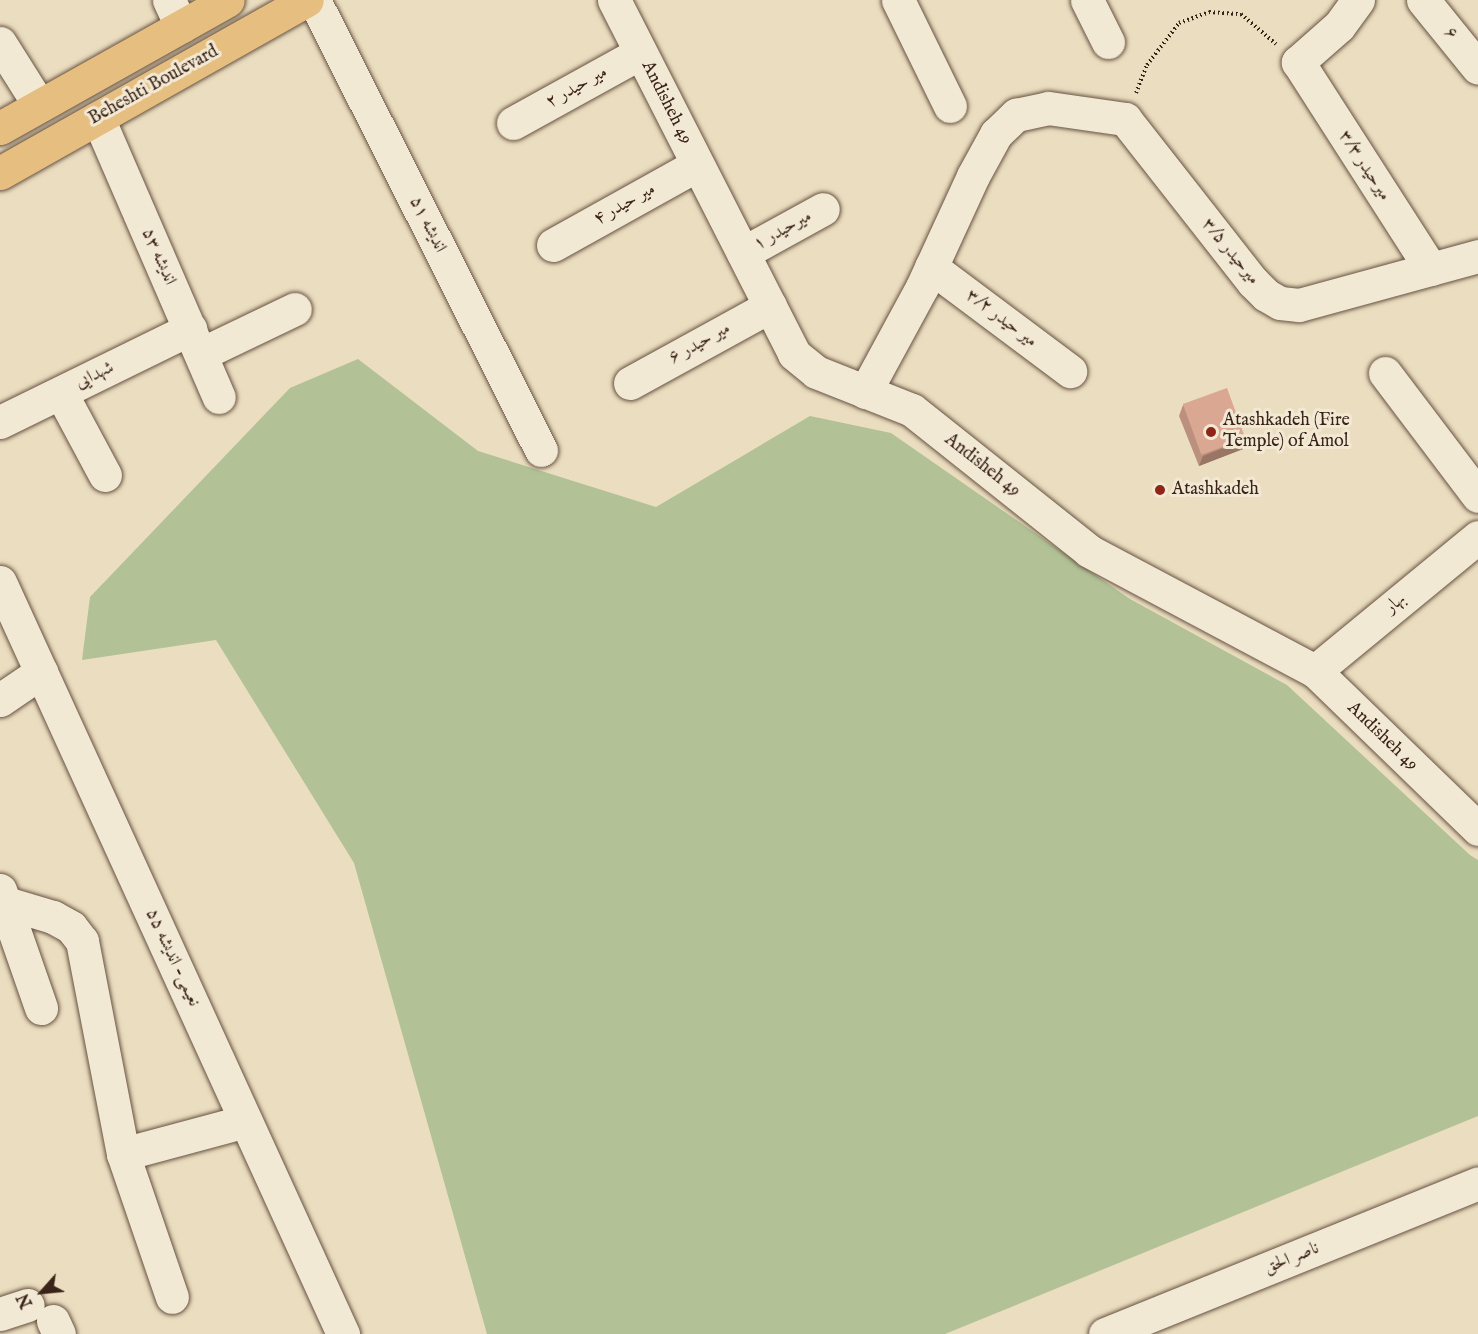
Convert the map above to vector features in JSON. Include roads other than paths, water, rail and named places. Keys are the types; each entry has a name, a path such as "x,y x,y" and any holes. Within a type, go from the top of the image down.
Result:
{"main road":[{"path":"0,128 39,105 175,13 228,0"},
{"name":"Beheshti Boulevard","path":"0,173 307,0"}],"street":[{"name":"اندیشه ۵۱","path":"314,0 541,450"},
{"name":"Andisheh 49","path":"614,0 794,354 816,372 912,410 1089,551 1315,671 1478,829"},
{"path":"898,0 950,106"},
{"path":"1087,0 1108,42"},
{"name":"میرحیدر ۳/۳","path":"1358,0 1339,26 1298,62 1431,269"},
{"name":"۶","path":"1423,0 1478,68"},
{"path":"0,43 39,105"},
{"name":"میر حیدر ۲","path":"513,123 640,53"},
{"name":"میرحیدر ۳/۵","path":"932,267 992,142 1016,115 1048,108 1125,119 1253,282 1266,296 1280,303 1299,305 1478,256"},
{"name":"اندیشه ۵۳","path":"98,118 219,397"},
{"name":"میر حیدر ۴","path":"553,244 697,165"},
{"name":"میرحیدر ۱","path":"743,253 823,209"},
{"path":"865,392 932,267"},
{"name":"میر حیدر ۳/۲","path":"932,267 1070,371"},
{"name":"میر حیدر ۶","path":"630,383 770,306"},
{"name":"شهدایی","path":"0,422 61,393 195,342 295,309"},
{"path":"1385,373 1478,496"},
{"path":"61,393 105,475"},
{"name":"بهار","path":"1315,671 1474,547"},
{"name":"نعیمی- اندیشه ۵۵","path":"0,582 343,1334"},
{"path":"0,700 41,672"},
{"path":"3,896 40,1008"},
{"path":"3,896 71,927 81,941 123,1154 172,1297"},
{"path":"123,1154 246,1121"},
{"name":"ناصر الحق","path":"1105,1334 1478,1183"}],"place":[{"name":"Atashkadeh (Fire Temple) of Amol","path":"1211,432"},
{"name":"Atashkadeh","path":"1160,490"}]}
